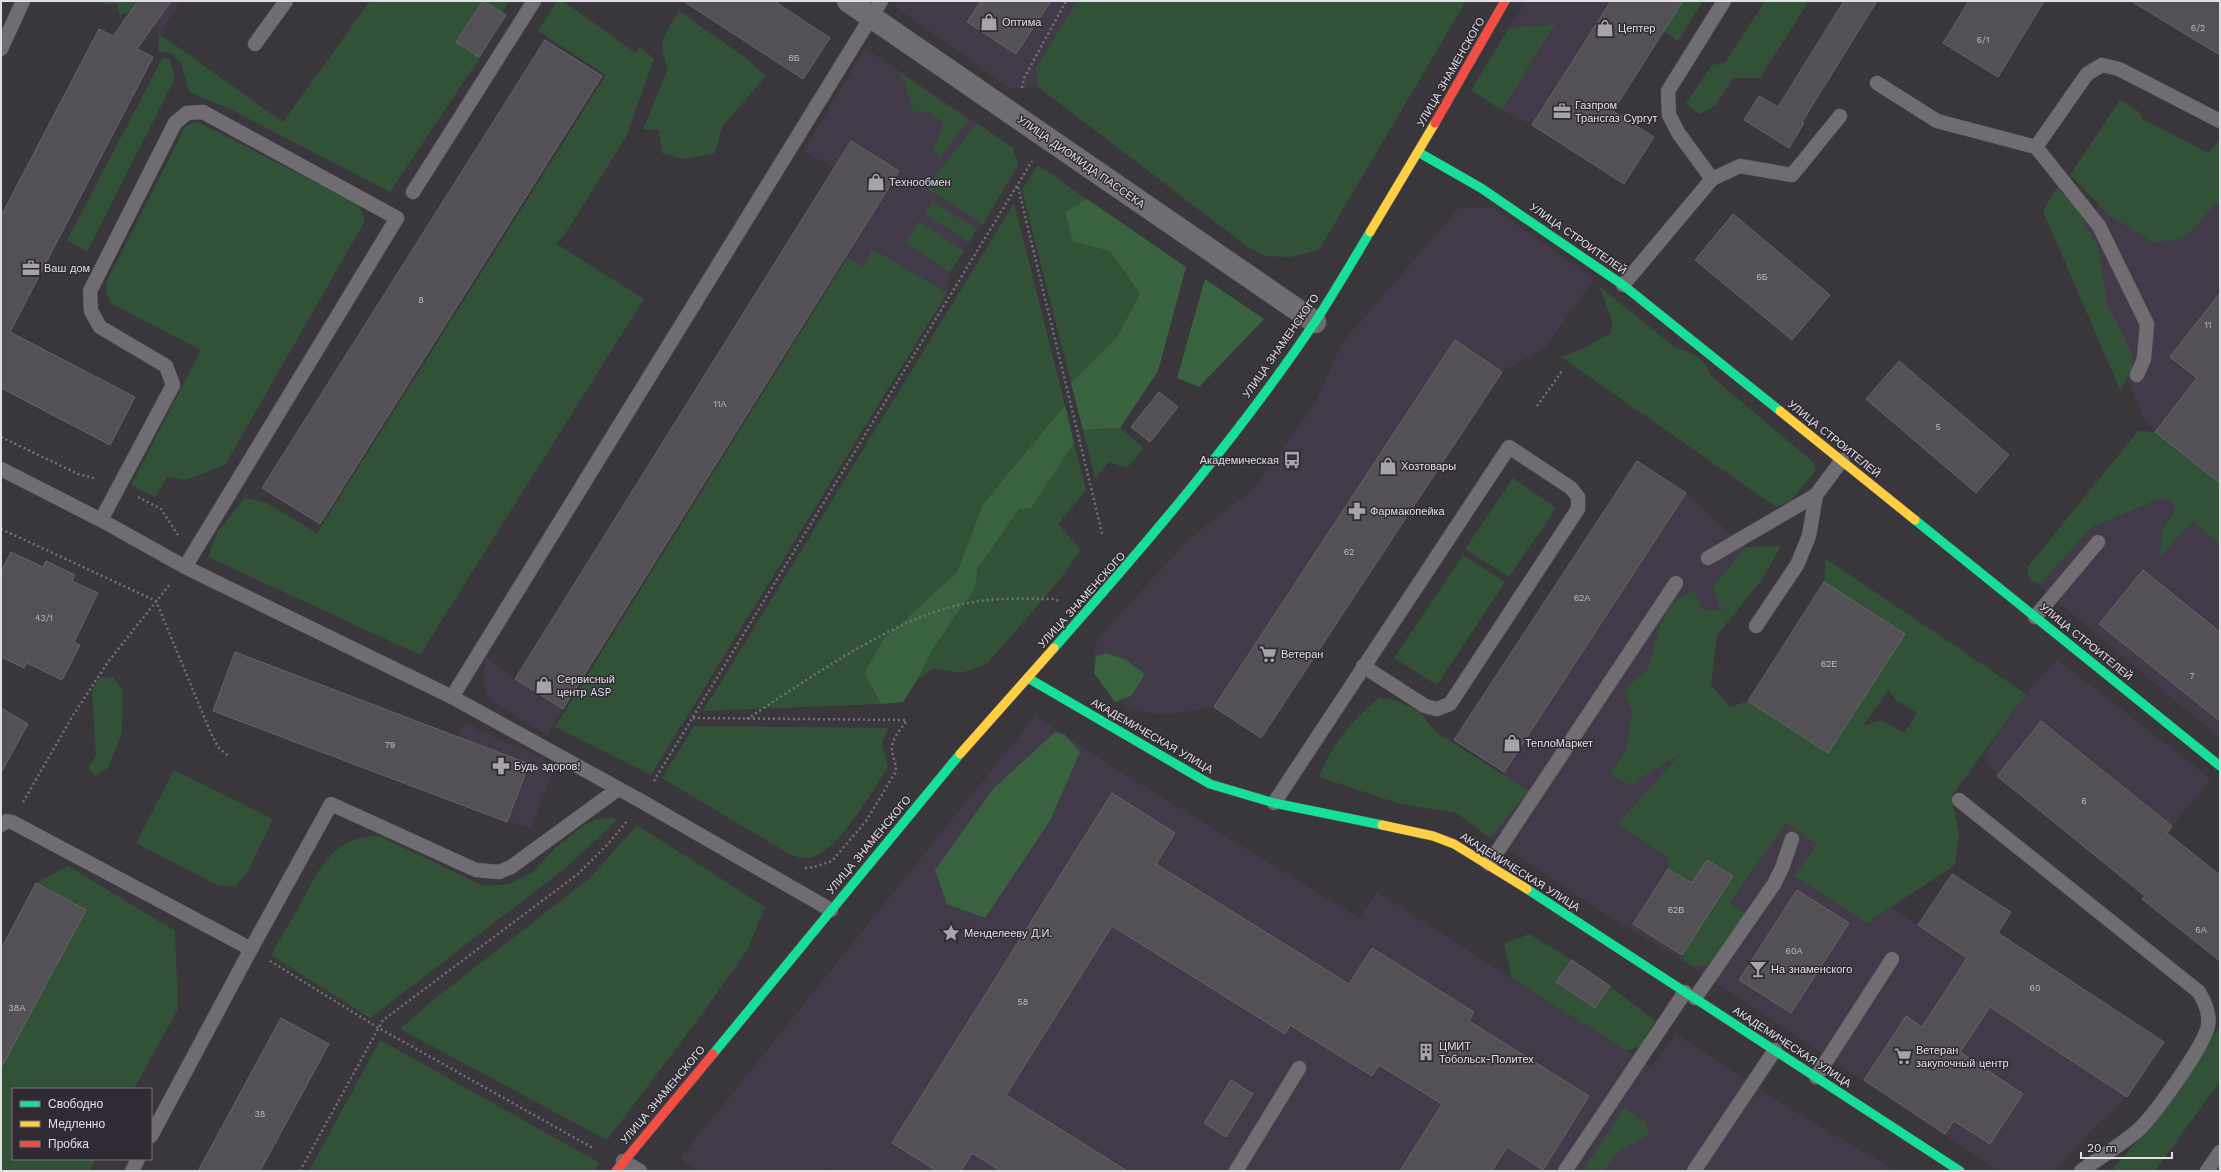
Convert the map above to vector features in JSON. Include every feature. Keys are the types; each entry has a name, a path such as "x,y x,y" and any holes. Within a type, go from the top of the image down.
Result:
{"street":[{"name":"УЛИЦА ДИОМИДА ПАССЕКА","path":"848,1 875,9 1315,322"},
{"name":"УЛИЦА ЗНАМЕНСКОГО","path":"619,1166 968,745 1150,540 1220,452 1315,322 1418,152 1506,1"},
{"name":"УЛИЦА СТРОИТЕЛЕЙ","path":"1418,152 1481,188 1623,285 2220,766"},
{"name":"АКАДЕМИЧЕСКАЯ УЛИЦА","path":"1028,678 1204,780 1242,795 1433,836 1454,844 1489,864 1960,1171"}],"lane":[{"path":"1,49 23,1"},
{"path":"254,44 286,1"},
{"path":"413,192 534,1"},
{"path":"1712,179 1679,134 1669,115 1668,91 1724,1"},
{"path":"452,697 875,9"},
{"path":"2036,146 2087,74 2102,66 2120,70 2220,121"},
{"path":"1877,83 1936,121 2036,146 2099,226 2147,324 2144,359 2138,375"},
{"path":"101,520 173,385 166,366 100,327 91,311 90,291 175,124 187,113 203,112 397,218 185,567"},
{"path":"1623,285 1712,179 1740,166 1792,175 1840,116"},
{"path":"1274,803 1363,666 1509,447 1571,488 1578,497 1578,509 1450,704 1437,709 1425,706 1363,666"},
{"path":"1708,558 1816,495 1842,460"},
{"path":"1,469 101,520 185,567 452,697 618,788 831,910"},
{"path":"1756,626 1797,565 1809,536 1816,495"},
{"path":"2035,617 2098,542"},
{"path":"1489,864 1676,583"},
{"path":"152,1134 251,949 331,804 476,870 499,872 511,867 618,788"},
{"path":"1959,800 2198,992 2208,1008 2208,1026 2200,1044 2154,1114 2137,1131 2081,1171"},
{"path":"6,823 251,949"},
{"path":"1565,1171 1690,995 1774,884 1782,868 1792,839"},
{"path":"1816,1077 1892,959"},
{"path":"1694,1171 1775,1050"},
{"path":"1236,1171 1300,1068"},
{"path":"2207,1171 2220,1152"},
{"path":"132,1171 138,1160"},
{"path":"619,1166 640,1171"}],"path":[{"path":"1022,93 1024,78 1066,1"},
{"path":"659,787 653,783 1033,160"},
{"path":"1018,186 1103,537"},
{"path":"1537,406 1562,371"},
{"path":"1,529 156,601 210,731 218,747 228,756"},
{"path":"6,823 104,668 156,601 185,567"},
{"path":"747,719 889,632 937,611 986,600 1054,599"},
{"path":"693,718 907,720 893,741 892,749 896,769 895,773 866,821 832,861 814,867 803,868"},
{"path":"300,1171 377,1027 391,1012 578,874 608,844 630,816"},
{"path":"251,949 377,1027 593,1148"}],"shaded area":[{"path":"100,1 182,1 159,34 153,26 131,11 120,15 117,3 106,5"},
{"path":"897,1 1077,1 1036,68 1038,87 1011,89 894,6"},
{"path":"1526,1 1611,1 1532,125 1502,110 1471,90"},
{"path":"865,48 1013,148 1018,165 983,224 977,229 950,272 947,293 873,249 863,266 845,257 899,171 851,141 834,168 804,151"},
{"path":"2167,148 2220,155 2220,483 2155,432 2143,417 2067,236 2155,153"},
{"path":"1459,208 1494,208 1594,279 1546,347 1502,372 1455,340 1214,707 1166,715 1133,710 1115,702 1094,673 1095,646 1101,635 1188,540 1253,489 1316,402 1342,343"},
{"path":"1686,493 1745,547 1713,587 1723,611 1702,609 1694,590 1673,602 1660,624 1648,669 1623,690 1632,712 1626,749 1610,774 1684,750 1617,824 1667,856 1668,869 1633,924 1682,955 1685,962 1597,909 1490,838 1529,791 1503,774 1504,772"},
{"path":"2170,499 2176,509 2163,529 2160,557 2193,521 2220,545 2220,738 2029,578 2038,584 2044,580 2092,527 2157,500"},
{"path":"486,657 515,679 563,709 547,735 491,701 483,683"},
{"path":"2057,659 2211,779 2127,881 1997,776 1983,755 2026,694"},
{"path":"1036,715 1118,770 1359,918 1377,892 1651,1067 1676,1034 1805,1118 1897,1171 835,1171 829,1167 827,1171 697,1171 680,1158"},
{"path":"463,724 542,757 553,771 531,829 512,822 507,822 529,764 458,737"},
{"path":"1786,823 1817,844 1795,876 1867,923 1890,907 1967,958 1980,1000 2127,1097 2088,1134 2055,1171 1998,1171 1691,966 1705,966 1730,903"}],"green space":[{"path":"100,1 138,1 131,11 120,15 117,3 106,5"},
{"path":"370,1 510,1 502,12 506,15 475,65 390,192 230,109 189,92 181,63 171,53 158,51 159,34 283,122"},
{"path":"557,1 563,1 636,53 640,47 654,59 626,137 563,237 555,243 644,299 420,655 208,557 218,531 245,498 265,502 317,533 606,75 538,31"},
{"path":"1077,1 1466,1 1319,250 1290,257 1265,256 1248,247 1038,87 1036,68"},
{"path":"1683,1 1703,1 1678,41 1664,31"},
{"path":"1765,1 1809,1 1760,78 1733,78 1715,106 1700,114 1686,103 1712,65 1725,63"},
{"path":"679,11 743,56 766,76 722,127 715,153 684,159 662,153 659,130 643,129 668,69 663,51 664,38"},
{"path":"1555,24 1502,110 1471,90 1509,28"},
{"path":"169,58 175,78 87,252 67,240 162,59"},
{"path":"901,73 969,120 940,157 933,149 944,123 927,111 914,113"},
{"path":"2120,100 2139,112 2143,119 2208,153 2220,140 2220,200 2183,239 2152,242 2108,214 2070,175"},
{"path":"193,122 200,123 358,204 365,221 225,465 185,480 167,477 155,497 131,485 201,350 112,304 107,295 106,283 185,127"},
{"path":"977,123 1013,148 1018,165 983,224 926,188"},
{"path":"1038,165 1087,199 1065,212 1073,242 1110,251 1140,294 1117,337 1071,383 1022,190"},
{"path":"2057,187 2079,212 2099,249 2107,304 2132,353 2132,370 2120,390 2043,211"},
{"path":"1087,199 1186,267 1158,371 1120,428 1083,430 1071,383 1117,337 1140,294 1110,251 1073,242 1065,212"},
{"path":"932,201 977,229 969,242 924,214"},
{"path":"1014,203 1065,405 983,504 957,572 883,640 864,673 881,704 703,711"},
{"path":"919,221 964,251 950,272 905,243"},
{"path":"873,249 947,293 651,775 555,727 847,258 863,266"},
{"path":"1205,279 1264,319 1199,387 1177,378"},
{"path":"1600,287 1677,349 1689,352 1698,357 1706,365 1711,376 1813,462 1816,470 1790,502 1776,507 1561,357 1584,348 1611,333 1612,322"},
{"path":"1065,405 1074,443 1031,508 1019,509 977,570 975,588 932,650 917,680 903,702 881,704 864,673 883,640 957,572 983,504"},
{"path":"1120,428 1144,448 1127,468 1109,462 1095,478 1083,430"},
{"path":"2138,431 2155,432 2220,483 2220,545 2193,521 2159,558 2163,529 2176,509 2170,499 2157,500 2092,527 2044,580 2038,584 2029,578 2027,568"},
{"path":"1074,443 1086,490 1058,524 1081,550 1057,583 987,664 961,673 934,668 917,680 932,650 975,588 977,571 1019,508 1031,508"},
{"path":"1513,478 1556,508 1509,577 1465,549"},
{"path":"1781,546 1763,578 1717,635 1711,685 1730,707 1748,701 1824,582 1826,559 2026,694 1951,797 1959,832 1955,865 1867,923 1794,876 1817,844 1786,823 1730,903 1745,913 1714,961 1705,966 1691,966 1685,962 1682,955 1733,876 1707,860 1692,883 1668,869 1667,856 1617,824 1683,751 1630,785 1610,774 1626,749 1632,712 1623,690 1648,669 1660,624 1673,602 1694,590 1702,609 1722,611 1713,587 1745,547","holes":["1888,690 1897,701 1917,713 1904,733 1881,720 1863,726"]},
{"path":"1463,555 1505,582 1437,685 1394,658"},
{"path":"1106,653 1126,660 1145,674 1131,696 1115,702 1094,673 1096,657"},
{"path":"113,677 123,690 122,732 108,768 95,776 88,768 96,756 92,691 100,678"},
{"path":"1379,698 1395,700 1419,711 1436,732 1529,791 1490,838 1457,813 1400,804 1319,777 1336,743 1360,715"},
{"path":"694,726 888,728 882,744 888,767 863,806 841,835 829,847 817,855 801,858 791,855 662,778"},
{"path":"1055,732 1065,735 1080,752 1050,821 985,918 947,904 935,870 994,788"},
{"path":"174,770 273,819 248,871 235,887 217,885 136,843"},
{"path":"619,818 567,867 370,1018 271,955 315,876 331,856 351,841 364,837 379,836 484,886 509,884 533,872 555,848 583,826 596,819"},
{"path":"637,825 765,907 748,949 705,1010 607,1140 400,1029 433,1000 590,878"},
{"path":"68,866 175,931 178,1009 135,1088 12,1088 12,1160 95,1160 89,1171 1,1171 1,1068 86,910 36,883"},
{"path":"1529,934 1572,960 1557,982 1595,1008 1610,986 1655,1021 1639,1047 1626,1051 1512,978 1504,944"},
{"path":"2220,1025 2220,1081 2155,1171 2114,1171 2113,1169 2184,1082"},
{"path":"380,1040 600,1163 594,1171 309,1171"},
{"path":"1625,1107 1646,1123 1649,1135 1618,1152 1604,1171 1582,1171"}],"building":[{"path":"138,1 171,1 137,49 153,57 10,332 135,397 110,445 1,388 1,216 99,29 113,36"},
{"path":"483,1 506,15 479,57 456,42"},
{"path":"683,1 774,1 830,38 803,79"},
{"path":"981,1 1051,1 1016,54 967,22"},
{"path":"1611,1 1683,1 1613,111 1654,137 1624,184 1532,125"},
{"path":"1844,1 1877,1 1802,122 1804,123 1789,148 1744,120 1759,96 1778,107"},
{"path":"1969,1 2044,1 1998,77 1943,43"},
{"path":"2131,1 2220,1 2220,55"},
{"path":"545,40 602,76 320,524 262,488"},
{"path":"851,141 899,171 563,709 515,679"},
{"path":"1733,214 1830,295 1792,340 1695,260"},
{"path":"2220,293 2220,483 2155,432 2197,378 2170,357"},
{"path":"1455,340 1502,372 1261,738 1214,707"},
{"path":"1899,361 2009,455 1976,493 1866,399"},
{"path":"1159,392 1178,407 1150,442 1131,427"},
{"path":"1637,461 1686,493 1504,772 1454,740"},
{"path":"11,552 43,567 46,561 75,575 72,581 98,593 74,642 80,645 62,680 27,663 24,668 1,657 1,572"},
{"path":"2143,570 2220,632 2220,721 2099,624"},
{"path":"1824,582 1905,634 1828,753 1748,701"},
{"path":"235,652 529,764 507,822 213,711"},
{"path":"1,708 28,724 1,773"},
{"path":"2041,721 2172,826 2167,833 2220,875 2220,961 2142,899 2145,896 1997,776"},
{"path":"1112,793 1175,833 1156,864 1349,984 1372,948 1474,1012 1469,1021 1589,1096 1543,1170 1507,1147 1492,1171 1400,1171 1442,1104 1379,1065 1372,1076 1290,1025 1285,1034 1112,926 1006,1095 1127,1171 1001,1171 972,1153 961,1171 937,1171 892,1143"},
{"path":"1707,860 1733,876 1682,955 1633,924 1668,869 1692,883"},
{"path":"1952,874 2011,912 1998,933 2164,1042 2127,1097 1990,1007 1960,1052 2023,1094 1990,1144 1954,1121 1945,1134 1864,1080 1906,1016 1922,1027 1967,958 1918,925"},
{"path":"36,883 86,910 1,1068 1,949"},
{"path":"1797,890 1849,923 1791,1013 1739,980"},
{"path":"1572,960 1610,986 1595,1008 1556,982"},
{"path":"281,1018 329,1044 260,1171 198,1171"},
{"path":"1231,1080 1253,1094 1226,1137 1204,1123"}],"traffic: fast":[{"path":"1418,152 1481,188 1623,285 1780,411"},
{"path":"1054,648 1123,570 1190,490 1254,407 1315,322 1370,232"},
{"path":"1915,520 2220,766"},
{"path":"1028,678 1210,784 1274,803 1382,825"},
{"path":"713,1054 960,754"},
{"path":"1527,889 1960,1171"}],"traffic: slow":[{"path":"1370,232 1435,123"},
{"path":"1780,411 1915,520"},
{"path":"960,754 1054,648"},
{"path":"1382,825 1433,836 1454,844 1527,889"}],"traffic: jam":[{"path":"1435,123 1505,1"},
{"path":"616,1171 713,1054"}],"place":[{"name":"Оптима","path":"989,22"},
{"name":"Цептер","path":"1605,28"},
{"name":"Газпром Трансгаз Сургут","path":"1562,111"},
{"name":"Технообмен","path":"876,182"},
{"name":"Ваш дом","path":"31,268"},
{"name":"Академическая","path":"1292,460"},
{"name":"Хозтовары","path":"1388,466"},
{"name":"Фармакопейка","path":"1357,511"},
{"name":"Ветеран","path":"1268,654"},
{"name":"Сервисный центр ASP","path":"544,685"},
{"name":"ТеплоМаркет","path":"1512,743"},
{"name":"Будь здоров!","path":"501,766"},
{"name":"Менделееву Д.И.","path":"951,933"},
{"name":"На знаменского","path":"1758,969"},
{"name":"ЦМИТ Тобольск-Политех","path":"1426,1052"},
{"name":"Ветеран закупочный центр","path":"1903,1056"}]}
